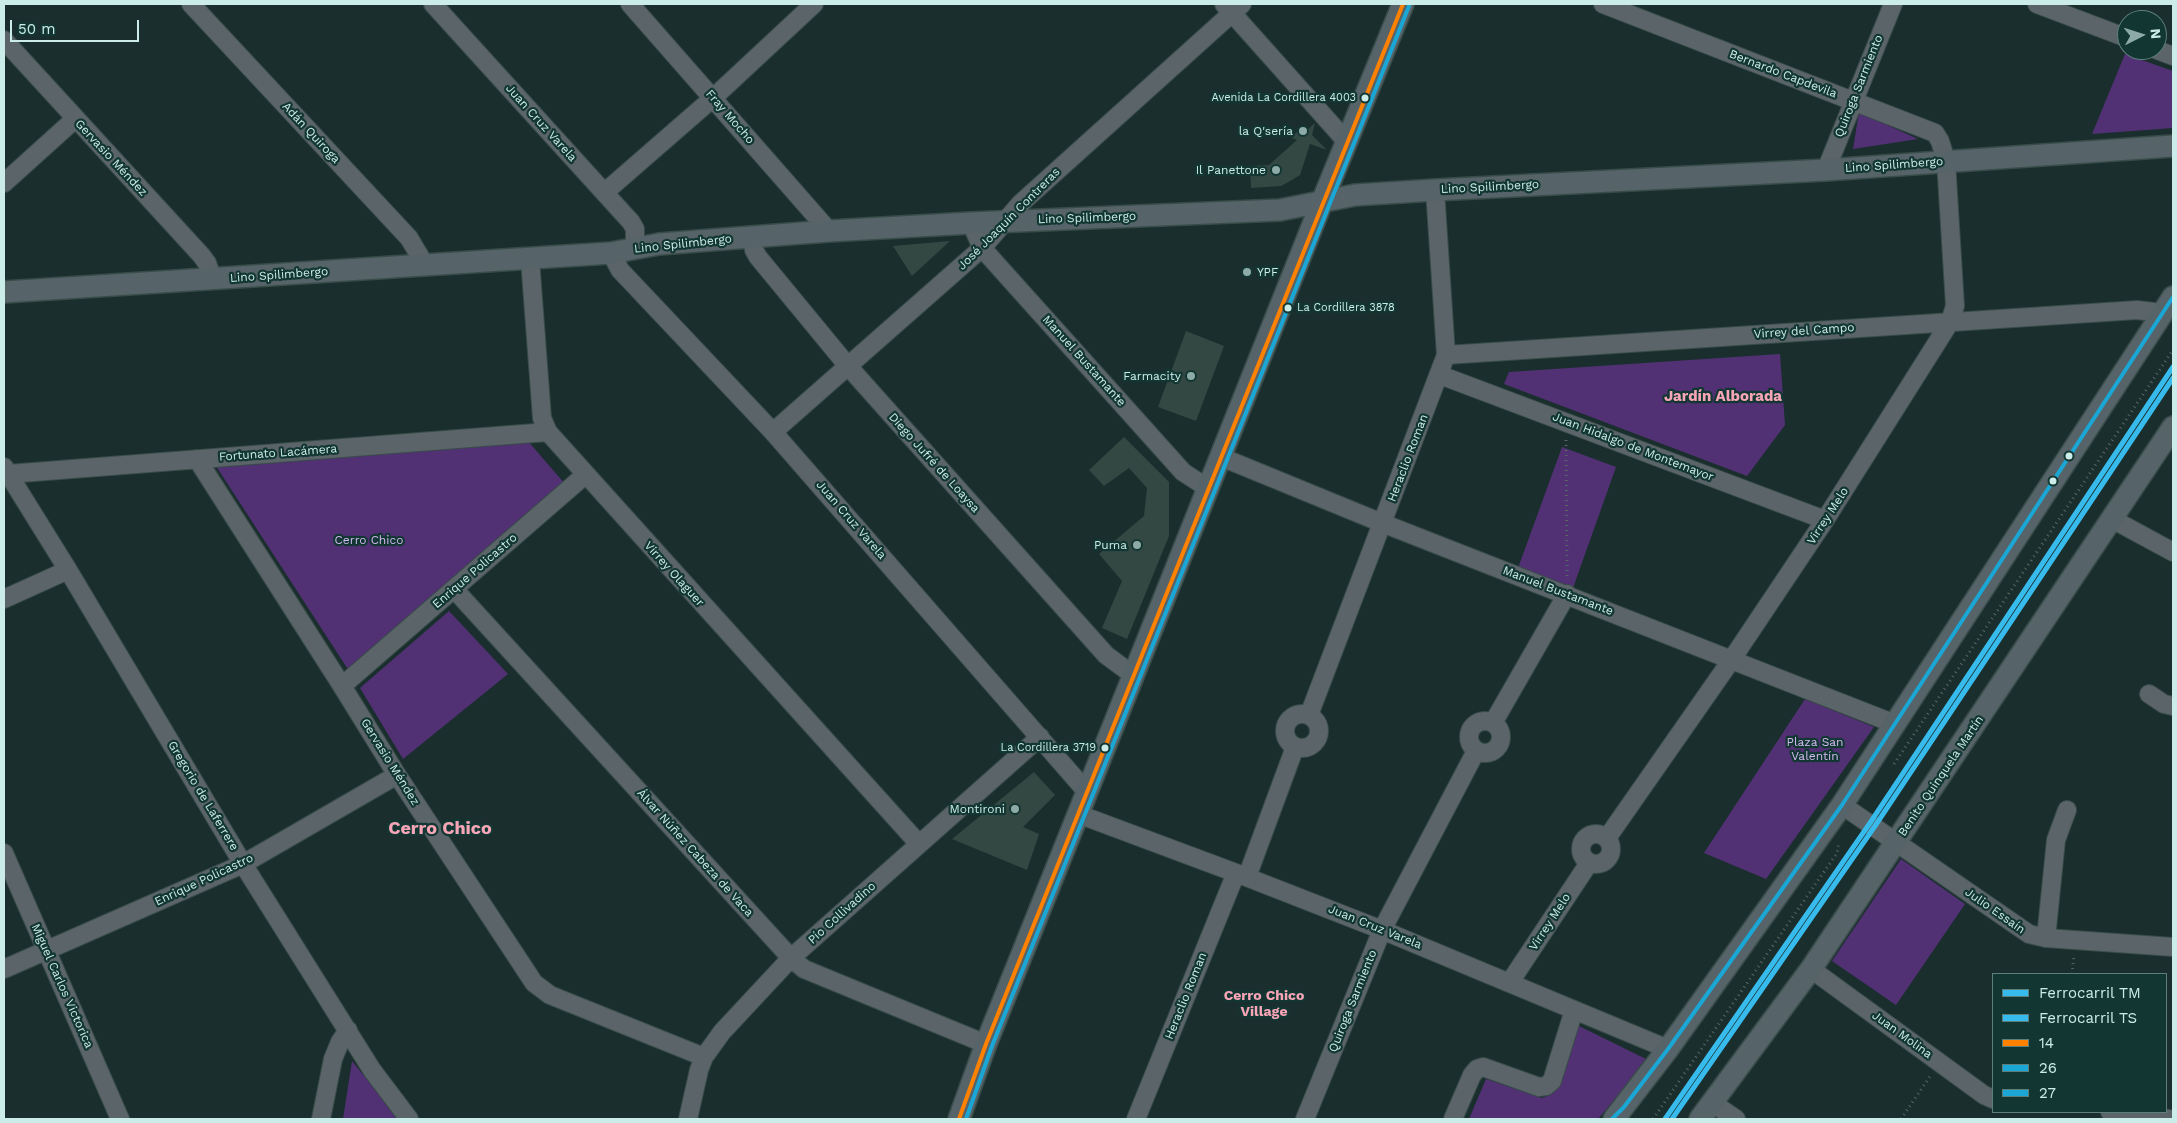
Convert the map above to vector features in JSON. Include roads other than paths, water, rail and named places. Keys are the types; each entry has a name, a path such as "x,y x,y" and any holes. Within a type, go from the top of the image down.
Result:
{"main road":[{"path":"959,1119 986,1044 1403,4"},
{"name":"Lino Spilimbergo","path":"4,292 611,253 660,244 829,231 1005,221 1280,210 1355,196 1435,190 1826,170 2172,145"},
{"path":"1617,1115 1668,1049 1842,805 2168,305"},
{"name":"Benito Quinquela Martín","path":"1706,1111 1811,969 2173,427"}],"street":[{"name":"Adán Quiroga","path":"191,4 409,238 425,266"},
{"name":"Juan Cruz Varela","path":"433,4 605,192 635,229 635,248"},
{"name":"Fray Mocho","path":"630,4 829,231"},
{"path":"605,192 713,98 814,4"},
{"name":"Bernardo Capdevila","path":"1602,4 1935,133 1940,141 1946,161"},
{"name":"Quiroga Sarmiento","path":"1826,170 1893,4"},
{"path":"2037,4 2117,34"},
{"path":"1233,7 1347,142"},
{"name":"José Joaquín Contreras","path":"773,432 982,248 1020,204 1233,7"},
{"name":"Gervasio Méndez","path":"4,40 201,255 207,263 213,280"},
{"path":"4,183 75,119"},
{"name":"Virrey Melo","path":"1510,982 1589,863 1598,864 1607,860 1612,851 1607,838 1732,659 1825,520 1950,322 1954,306 1946,161"},
{"name":"Heraclio Roman","path":"1309,715 1446,356 1435,190"},
{"name":"Manuel Bustamante","path":"971,223 982,248 1183,472 1209,489"},
{"name":"Diego Jufré de Loaysa","path":"752,237 754,250 758,257 847,365 1106,655 1133,675"},
{"name":"Juan Cruz Varela","path":"611,253 620,270 773,432 1087,792"},
{"name":"Virrey Olaguer","path":"530,258 542,418 548,432 919,844"},
{"name":"Virrey del Campo","path":"1446,356 2138,310 2168,305"},
{"name":"Juan Hidalgo de Montemayor","path":"1440,375 1825,520"},
{"name":"Fortunato Lacámera","path":"6,470 197,459 548,432"},
{"name":"Manuel Bustamante","path":"1221,457 1382,523 1895,724"},
{"name":"Gervasio Méndez","path":"197,459 397,775 534,983 550,995 704,1057"},
{"name":"Gregorio de Laferrere","path":"6,470 68,570 243,864 372,1070 409,1119"},
{"name":"Enrique Policastro","path":"342,686 585,475"},
{"path":"2112,519 2173,552"},
{"path":"4,599 68,570"},
{"name":"Álvar Núñez Cabeza de Vaca","path":"454,589 791,958 814,975 986,1044"},
{"name":"Quiroga Sarmiento","path":"1305,1119 1382,930 1476,752 1469,743 1470,731 1477,723 1488,721 1493,723 1567,594"},
{"path":"2149,694 2164,704 2173,706"},
{"path":"1297,714 1309,715 1317,722 1319,727 1318,738 1311,746 1295,747 1287,738 1285,726 1297,714"},
{"name":"Pío Collivadino","path":"688,1119 699,1070 704,1057 722,1032 791,958 1040,737"},
{"name":"Heraclio Roman","path":"1136,1119 1242,875 1295,747"},
{"name":"Enrique Policastro","path":"4,969 243,864 397,775"},
{"name":"Julio Essaín","path":"1842,805 2029,934 2046,938 2173,948"},
{"path":"2046,938 2056,840 2067,810"},
{"name":"Juan Cruz Varela","path":"1078,814 1382,930 1668,1049"},
{"name":"Miguel Carlos Victorica","path":"4,853 46,950 114,1118"},
{"name":"Juan Molina","path":"1811,969 1992,1098"},
{"path":"1454,1119 1472,1075 1477,1069 1482,1067 1539,1087 1546,1086 1552,1081 1574,1010"},
{"path":"321,1119 333,1059 340,1042 348,1030"},
{"path":"1706,1111 1736,1119"},
{"path":"2118,1113 2169,1119"}],"rail line":[{"name":"TM","path":"1665,1119 1870,823 2173,367"},
{"name":"TS","path":"1672,1119 1875,826 2173,378"}],"place":[{"name":"Avenida La Cordillera 4003","path":"1365,98"},
{"name":"la Q'sería","path":"1303,131"},
{"name":"Il Panettone","path":"1276,170"},
{"name":"YPF","path":"1247,272"},
{"name":"La Cordillera 3878","path":"1288,308"},
{"name":"Farmacity","path":"1191,376"},
{"name":"Puma","path":"1137,545"},
{"name":"La Cordillera 3719","path":"1105,748"},
{"name":"Montironi","path":"1015,809"}],"district":[{"name":"Jardín Alborada","path":"1723,397"},
{"name":"Cerro Chico","path":"440,829"},
{"name":"Cerro Chico Village","path":"1264,1004"}],"park label":[{"name":"Plaza San Valentín","path":"1815,749"}]}
